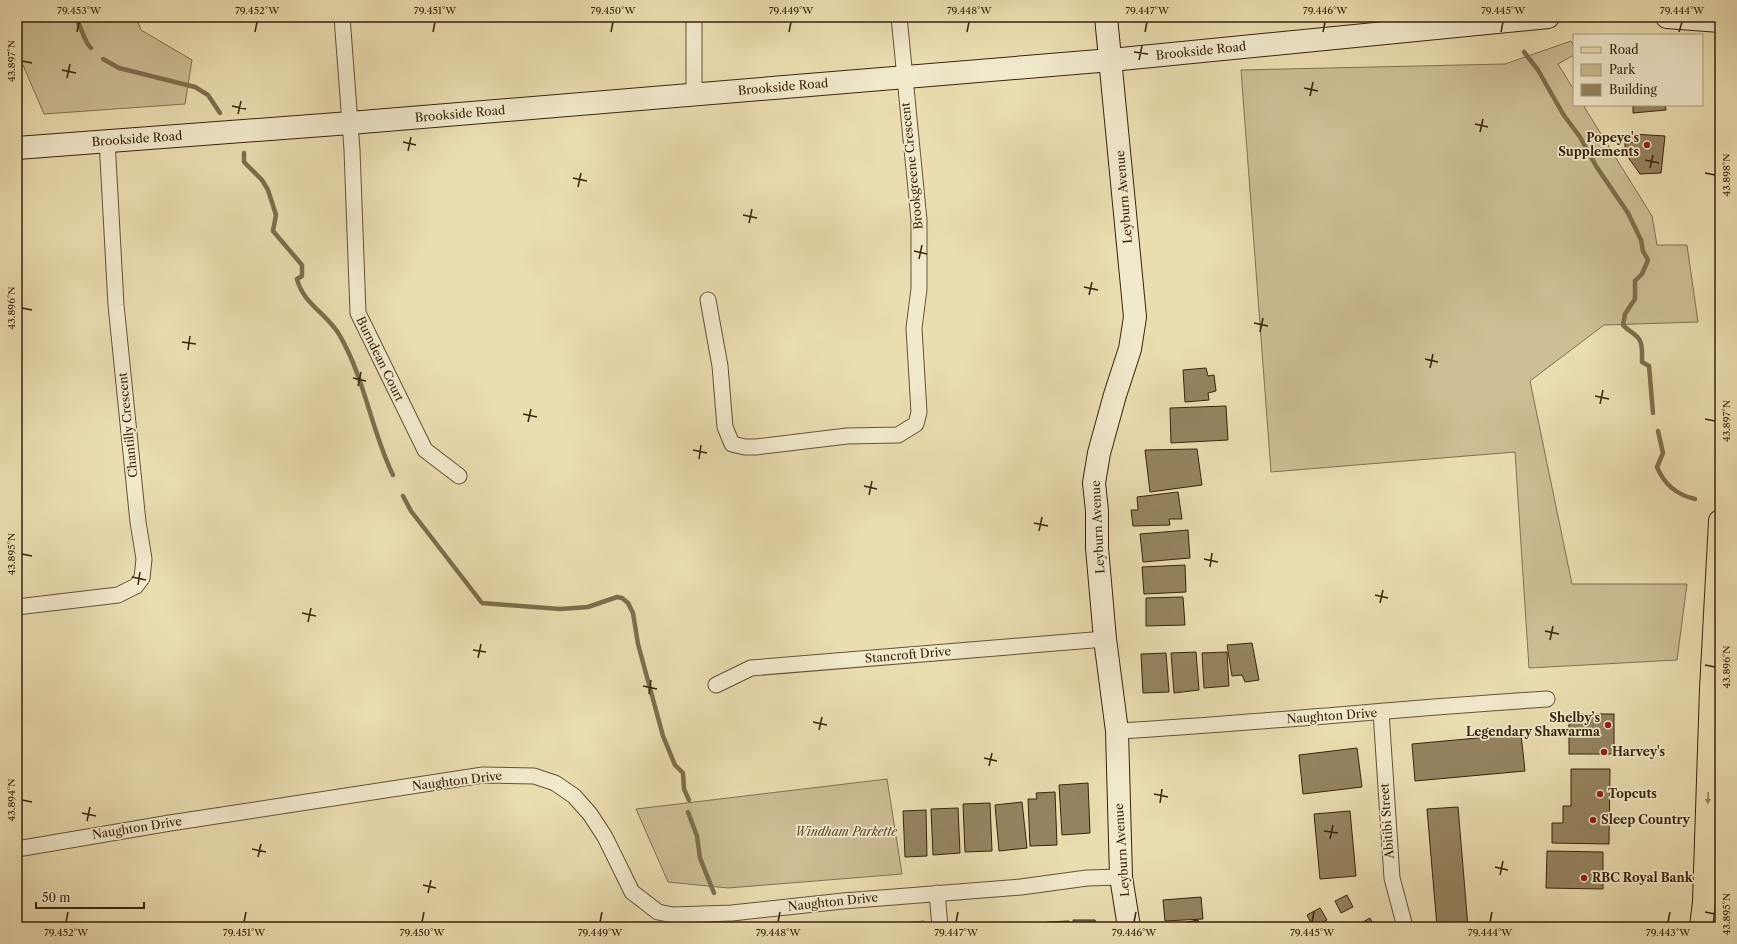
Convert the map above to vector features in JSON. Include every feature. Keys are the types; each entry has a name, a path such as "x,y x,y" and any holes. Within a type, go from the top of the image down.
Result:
{"main road":[{"path":"1701,927 1704,902 1720,521"}],"street":[{"name":"Burndean Court","path":"342,17 350,123 358,313 425,450 459,476"},
{"path":"694,17 694,94"},
{"path":"899,17 904,76"},
{"name":"Leyburn Avenue","path":"1106,17 1135,317 1130,349 1101,446 1094,483 1104,639 1117,731 1121,877 1129,927"},
{"name":"Brookside Road","path":"17,148 107,140 350,123 1111,60 1548,17"},
{"path":"1667,17 1720,21"},
{"name":"Brookgreene Crescent","path":"708,300 720,366 725,426 732,444 745,447 756,447 847,436 898,435 916,424 919,412 914,328 919,289 919,220 904,76"},
{"name":"Chantilly Crescent","path":"17,607 118,595 136,586 142,578 144,558 138,522 116,305 107,140"},
{"name":"Stancroft Drive","path":"716,685 751,668 1104,639"},
{"name":"Naughton Drive","path":"1117,731 1548,699"},
{"name":"Abitibi Street","path":"1381,712 1392,878 1404,927"},
{"name":"Naughton Drive","path":"17,849 217,816 483,775 508,774 534,776 555,783 574,796 590,814 605,837 632,892 658,912 673,915 732,913 843,900 1021,887 1087,878 1121,877"},
{"path":"937,892 940,927"}],"green space":[{"path":"17,17 136,17 141,30 192,60 185,104 44,114 17,51"},
{"path":"1571,41 1573,45 1573,56 1558,64 1573,88 1573,106 1584,106 1652,216 1657,245 1687,245 1698,322 1604,325 1530,381 1572,584 1687,584 1677,660 1529,668 1515,452 1271,472 1241,70 1505,64"},
{"name":"Windham Parkette","path":"887,779 902,874 728,888 668,882 636,809"},
{"path":"924,921 925,927 861,927"}],"building":[{"path":"1633,106 1665,106 1666,110 1633,113"},
{"path":"1632,134 1665,136 1661,173 1640,174 1625,153 1625,141 1634,143"},
{"path":"1206,368 1208,376 1214,375 1216,391 1208,393 1209,400 1185,402 1183,370"},
{"path":"1226,406 1228,440 1171,443 1170,408"},
{"path":"1197,449 1202,485 1150,492 1145,450"},
{"path":"1178,492 1182,519 1169,519 1170,525 1133,526 1131,510 1138,510 1137,497"},
{"path":"1188,530 1190,558 1143,562 1140,534"},
{"path":"1185,565 1186,592 1144,594 1142,567"},
{"path":"1183,597 1185,625 1146,626 1146,598"},
{"path":"1252,643 1259,680 1245,682 1242,675 1232,676 1227,645"},
{"path":"1196,652 1199,690 1174,693 1171,653"},
{"path":"1227,652 1229,686 1204,688 1202,653"},
{"path":"1166,653 1169,692 1143,693 1141,654"},
{"path":"1569,714 1614,714 1614,754 1569,754"},
{"path":"1521,734 1525,771 1415,781 1412,744"},
{"path":"1357,748 1362,787 1303,794 1299,755"},
{"path":"1571,769 1610,769 1609,844 1552,843 1552,823 1563,823 1563,806 1571,806"},
{"path":"1088,783 1090,833 1062,835 1059,785"},
{"path":"1055,792 1057,845 1030,846 1028,799 1037,799 1036,793"},
{"path":"1022,802 1027,848 999,851 995,805"},
{"path":"990,803 992,851 965,852 963,804"},
{"path":"1458,807 1468,927 1437,927 1427,809"},
{"path":"958,808 960,853 933,855 931,809"},
{"path":"926,810 927,856 905,857 903,811"},
{"path":"1350,811 1356,876 1320,879 1314,814"},
{"path":"1547,851 1603,852 1603,889 1546,888"},
{"path":"1347,895 1353,907 1341,913 1335,901"},
{"path":"1201,897 1203,919 1165,921 1163,900"},
{"path":"1320,908 1327,920 1313,927 1307,915"},
{"path":"1370,918 1375,927 1354,927"},
{"path":"1073,920 1095,920 1096,927 1074,927"},
{"path":"1198,920 1200,927 1166,926"},
{"path":"1069,921 1070,927 1047,927 1047,922"},
{"path":"1042,923 1043,927 1021,927 1021,924"},
{"path":"1018,924 1018,927 996,927 996,925"}],"waterway":[{"path":"75,17 88,45 91,48"},
{"path":"1524,52 1538,70 1563,114 1580,137 1596,166 1628,213 1641,240 1643,251 1648,260 1642,274 1635,281 1635,299 1625,314 1623,325 1639,339 1642,347 1642,362 1649,366 1653,413"},
{"path":"103,59 119,68 195,87 208,95 220,113"},
{"path":"244,153 244,162 262,180 268,190 276,215 273,231 302,265 302,276 297,279 300,288 310,302 335,328 349,352 385,458 393,475"},
{"path":"1658,431 1663,453 1657,467 1663,479 1677,492 1695,499"},
{"path":"403,496 411,511 482,603 560,609 588,607 617,597 622,598 628,603 633,613 638,644 663,736 675,765 683,773 684,789 689,800"},
{"path":"688,812 697,836 700,858 714,893"}],"place":[{"name":"Popeye's Supplements","path":"1647,145"},
{"name":"Shelby’s Legendary Shawarma","path":"1608,725"},
{"name":"Harvey's","path":"1604,752"},
{"name":"Topcuts","path":"1600,794"},
{"name":"Sleep Country","path":"1593,820"},
{"name":"RBC Royal Bank","path":"1584,878"}]}
